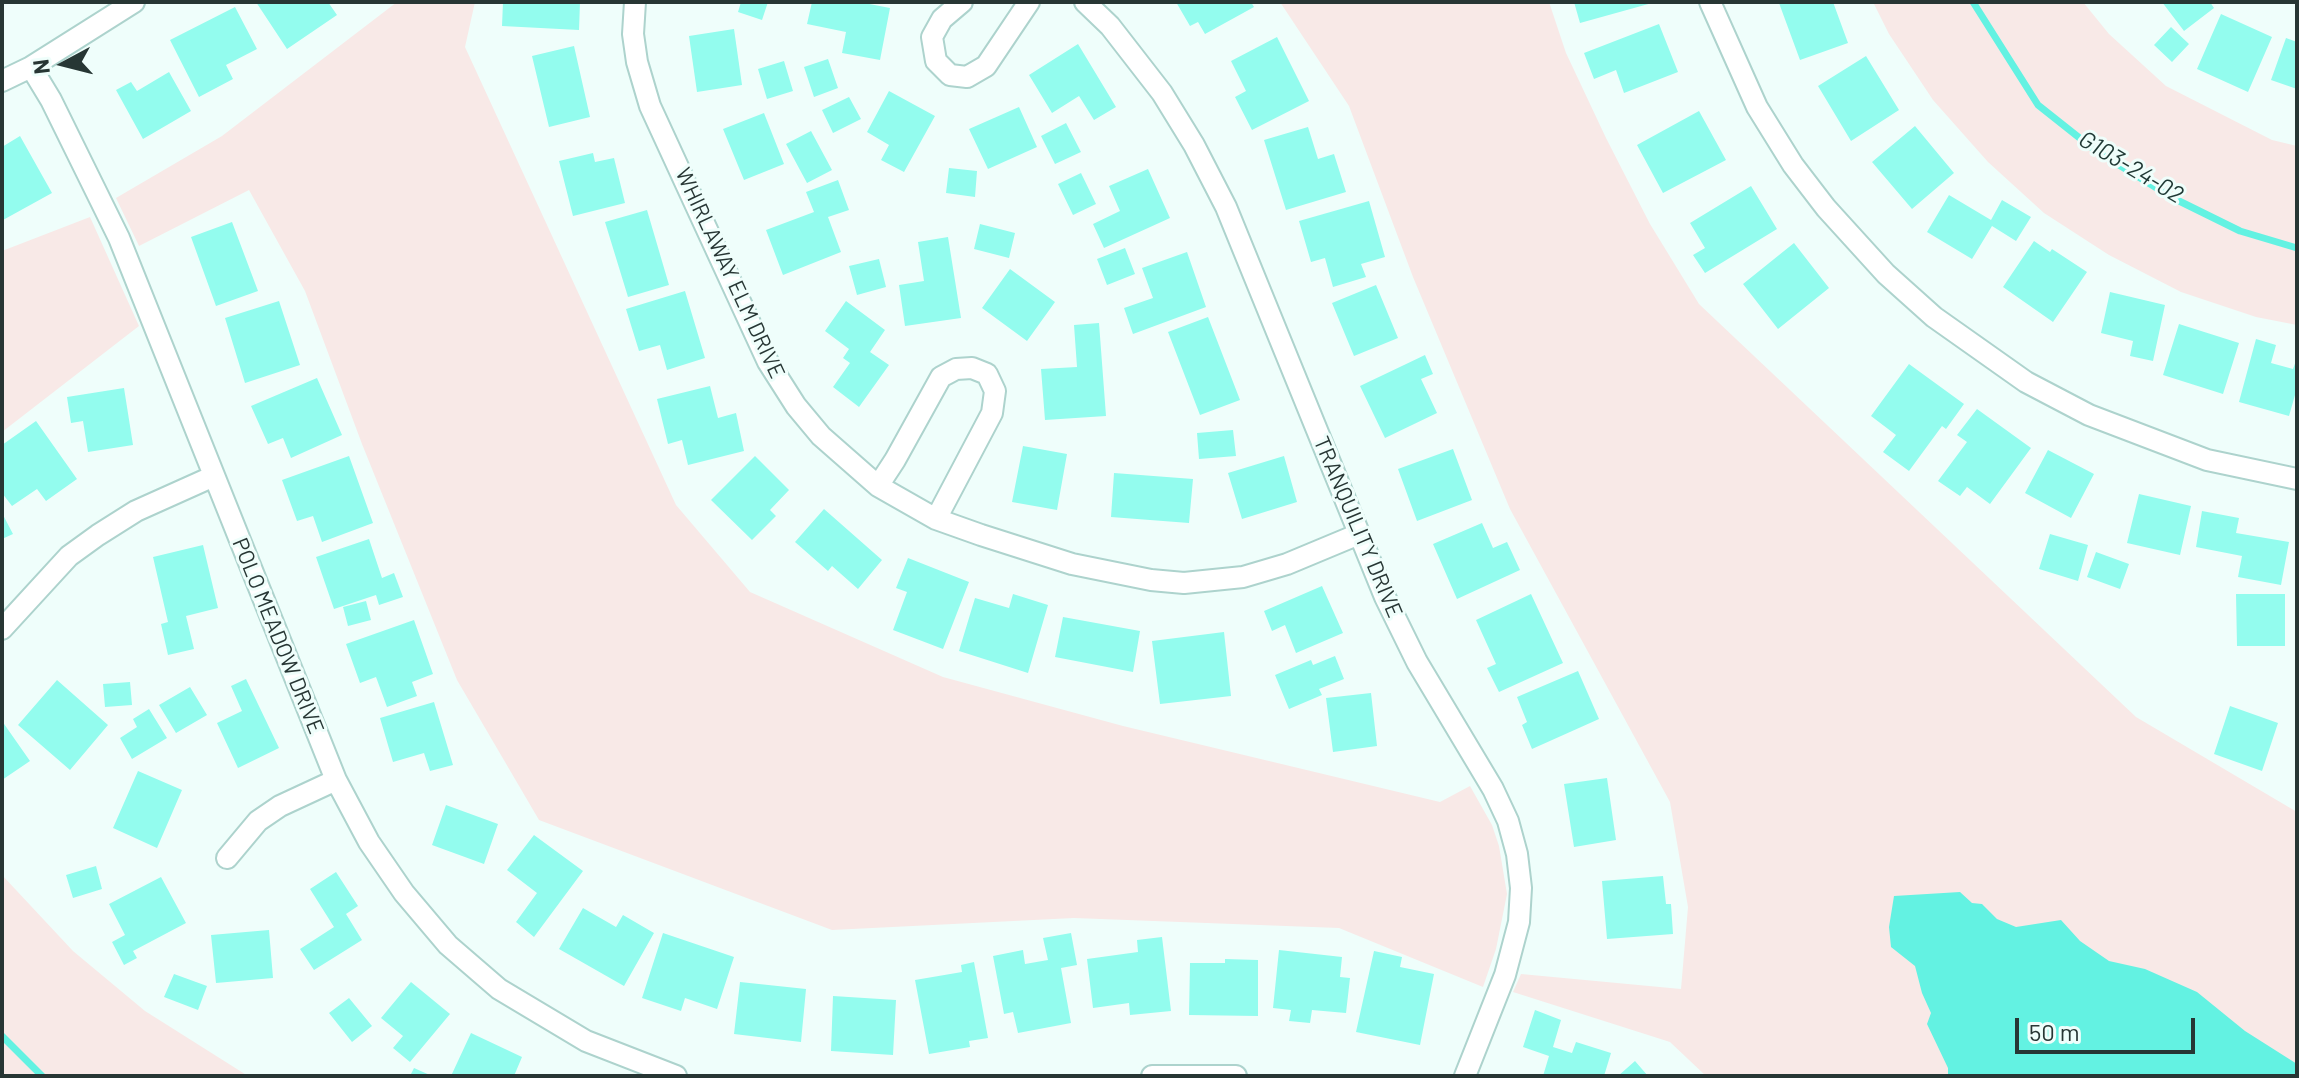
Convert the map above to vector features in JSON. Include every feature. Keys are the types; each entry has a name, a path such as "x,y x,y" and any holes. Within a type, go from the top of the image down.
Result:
{"street":[{"path":"2,81 31,67 134,2"},
{"name":"WHIRLAWAY ELM DRIVE","path":"635,2 635,48 650,106 768,362 796,406 821,436 878,486 936,519 1072,564 1137,578 1184,583 1243,577 1287,564 1359,534"},
{"path":"962,2 942,19 932,37 936,61 950,75 967,77 986,66 1029,2"},
{"name":"TRANQUILITY DRIVE","path":"1085,2 1110,26 1162,93 1194,145 1226,207 1385,597 1417,662 1493,789 1508,821 1517,854 1521,888 1519,922 1513,949 1465,1076"},
{"path":"1710,2 1757,107 1793,165 1826,208 1886,274 1934,317 2026,382 2089,415 2207,460 2297,479"},
{"name":"POLO MEADOW DRIVE","path":"31,67 51,100 119,238 336,780 369,842 404,893 472,968 526,1007 576,1036 676,1076"},
{"path":"878,486 941,377 956,369 972,368 987,374 995,391 992,413 936,519"},
{"path":"2,629 69,556 98,535 136,511 214,476"},
{"path":"227,858 258,821 280,806 336,780"},
{"path":"1152,1076 1236,1076"}],"shaded area":[{"path":"397,2 475,2 465,47 676,505 750,592 943,677 1123,726 1440,802 1470,786 1492,825 1507,894 1496,949 1483,987 1339,928 1074,918 832,930 539,820 457,680 362,444 305,291 249,190 139,246 116,198 222,136"},
{"path":"1280,2 1549,2 1566,53 1606,138 1650,224 1699,304 2136,717 2297,812 2297,1076 1706,1076 1670,1042 1513,992 1521,974 1681,989 1688,907 1670,802 1510,509 1413,277 1349,106"},
{"path":"1873,2 2083,2 2109,34 2166,86 2272,140 2297,146 2297,325 2256,317 2181,292 2109,255 2044,213 1988,162 1933,100 1889,34"},
{"path":"90,217 139,326 2,432 2,251"},
{"path":"2,875 73,951 145,1011 248,1076 2,1076"}],"water":[{"path":"1960,892 1972,903 1982,904 1997,919 2016,927 2061,920 2080,941 2109,961 2145,969 2197,992 2245,1031 2297,1064 2297,1076 1948,1076 1948,1068 1927,1024 1931,1013 1915,966 1891,947 1889,927 1894,896"}],"building":[{"path":"256,2 328,2 337,15 287,49"},
{"path":"503,2 580,2 579,30 502,26"},
{"path":"741,2 768,2 762,20 738,12"},
{"path":"812,2 859,2 890,8 880,60 842,53 846,32 807,24"},
{"path":"1176,2 1251,2 1254,7 1205,34 1198,22 1190,26"},
{"path":"1574,2 1652,2 1652,3 1580,23"},
{"path":"1833,2 1848,43 1800,60 1779,3"},
{"path":"2162,2 2210,2 2214,8 2184,31"},
{"path":"235,7 257,49 226,65 233,79 199,97 170,40"},
{"path":"2221,14 2272,37 2248,92 2197,69"},
{"path":"1659,24 1678,72 1624,93 1616,70 1594,79 1584,53"},
{"path":"2171,27 2189,44 2172,62 2154,45"},
{"path":"734,29 742,85 697,92 689,36"},
{"path":"1277,37 1309,101 1252,130 1235,97 1246,91 1231,61"},
{"path":"2286,38 2297,42 2297,89 2271,80"},
{"path":"1078,44 1116,107 1094,120 1079,96 1052,113 1029,75"},
{"path":"574,46 590,117 549,127 532,56"},
{"path":"1866,56 1899,110 1851,141 1818,86"},
{"path":"828,59 838,88 814,97 804,67"},
{"path":"784,61 793,91 767,99 758,69"},
{"path":"169,72 191,111 143,139 116,90 131,82 137,91"},
{"path":"889,91 935,116 904,172 881,160 889,145 867,132"},
{"path":"849,97 861,119 833,133 822,110"},
{"path":"1019,107 1037,147 988,169 969,129"},
{"path":"1699,111 1726,160 1663,193 1637,145"},
{"path":"764,113 784,164 744,180 723,129"},
{"path":"1066,123 1081,152 1055,164 1041,136"},
{"path":"1915,126 1954,173 1912,209 1872,162"},
{"path":"1308,127 1318,159 1334,154 1346,192 1286,210 1264,140"},
{"path":"811,131 832,170 807,183 786,144"},
{"path":"20,136 52,193 3,220 2,147"},
{"path":"593,153 595,162 614,158 625,203 573,216 559,161"},
{"path":"949,168 977,171 975,197 946,193"},
{"path":"1148,169 1170,218 1104,248 1093,224 1120,211 1109,186"},
{"path":"1081,173 1096,204 1073,215 1058,184"},
{"path":"838,180 849,210 828,217 841,252 783,275 766,230 814,212 806,192"},
{"path":"1751,186 1777,229 1705,273 1693,255 1705,248 1690,223"},
{"path":"1949,195 1991,220 2002,200 2031,217 2016,241 1992,226 1972,259 1927,232"},
{"path":"1369,201 1385,257 1361,264 1366,277 1333,287 1325,258 1311,262 1299,221"},
{"path":"647,210 669,285 628,297 605,222"},
{"path":"232,222 258,291 216,306 191,237"},
{"path":"980,224 1015,233 1009,258 974,249"},
{"path":"948,237 961,318 905,326 899,285 924,281 918,242"},
{"path":"2034,241 2087,272 2053,322 2003,287"},
{"path":"1794,243 1829,288 1778,329 1743,284"},
{"path":"1125,248 1135,274 1107,285 1097,259"},
{"path":"1187,252 1206,307 1133,334 1124,308 1153,298 1142,268"},
{"path":"879,259 886,287 857,295 849,266"},
{"path":"1010,269 1055,302 1027,341 982,308"},
{"path":"1376,285 1398,338 1354,356 1332,303"},
{"path":"685,291 705,358 667,370 660,345 639,351 626,309"},
{"path":"2110,292 2165,305 2153,361 2130,356 2133,341 2101,333"},
{"path":"279,301 300,365 245,383 225,318"},
{"path":"846,301 885,330 870,352 889,365 859,407 833,387 850,363 843,358 849,349 825,331"},
{"path":"1208,317 1240,400 1200,415 1168,332"},
{"path":"1099,323 1106,416 1045,420 1041,369 1077,367 1074,325"},
{"path":"2179,324 2239,343 2223,394 2163,375"},
{"path":"2256,339 2276,345 2271,363 2293,369 2297,358 2297,388 2289,416 2239,402"},
{"path":"1425,355 1433,374 1421,379 1437,413 1385,438 1360,386"},
{"path":"1909,364 1964,404 1946,429 1942,426 1909,471 1883,452 1896,435 1871,416"},
{"path":"317,378 342,435 291,458 283,438 268,444 251,406"},
{"path":"710,386 718,418 736,413 744,451 688,465 682,440 668,444 657,399"},
{"path":"124,388 133,445 88,452 83,421 71,423 67,397"},
{"path":"1977,409 2031,448 1990,504 1967,487 1960,496 1938,481 1967,442 1957,435"},
{"path":"36,421 77,479 46,501 37,489 12,506 2,493 2,445"},
{"path":"1233,430 1236,456 1199,459 1197,433"},
{"path":"1023,446 1067,454 1057,510 1012,502"},
{"path":"1453,449 1472,500 1417,521 1398,469"},
{"path":"2048,450 2094,474 2071,518 2025,493"},
{"path":"349,456 373,523 322,542 313,516 297,521 282,480"},
{"path":"755,456 789,490 770,510 776,516 752,540 711,500"},
{"path":"1284,456 1297,502 1242,519 1228,473"},
{"path":"1114,473 1193,479 1189,523 1111,517"},
{"path":"2139,494 2191,506 2180,555 2127,543"},
{"path":"824,509 882,560 858,589 832,566 828,571 795,542"},
{"path":"2202,511 2239,518 2236,533 2289,542 2281,585 2238,577 2242,556 2196,547"},
{"path":"2,513 13,534 2,539"},
{"path":"1482,523 1493,548 1507,542 1520,570 1457,599 1433,544"},
{"path":"2050,534 2088,545 2078,581 2039,569"},
{"path":"369,539 382,578 394,573 403,597 379,605 376,595 334,609 316,557"},
{"path":"203,545 218,608 186,616 194,649 168,655 161,624 168,622 153,557"},
{"path":"2096,552 2129,564 2120,589 2087,577"},
{"path":"908,558 969,582 943,649 893,630 907,592 896,588"},
{"path":"1322,586 1343,633 1296,653 1285,625 1272,631 1264,611"},
{"path":"1013,594 1048,605 1028,673 959,651 975,598 1009,608"},
{"path":"1531,594 1563,663 1499,692 1487,668 1496,664 1476,620"},
{"path":"2236,594 2285,594 2285,646 2237,646"},
{"path":"366,601 371,620 348,626 343,607"},
{"path":"1063,617 1140,631 1133,672 1055,657"},
{"path":"414,620 433,674 412,682 417,696 387,707 376,677 360,683 346,644"},
{"path":"1224,632 1231,696 1160,704 1152,641"},
{"path":"1335,656 1344,679 1319,689 1322,695 1289,709 1275,675 1311,660 1313,665"},
{"path":"1578,671 1599,719 1532,749 1522,725 1527,722 1517,697"},
{"path":"246,679 279,748 238,768 217,723 242,711 231,686"},
{"path":"57,680 108,725 70,770 18,725"},
{"path":"130,682 132,705 105,707 103,684"},
{"path":"190,687 207,715 176,733 159,705"},
{"path":"1371,693 1377,746 1333,752 1326,698"},
{"path":"434,702 453,765 430,771 424,753 393,762 380,718"},
{"path":"2230,706 2278,723 2262,771 2214,754"},
{"path":"149,709 167,738 132,759 120,738 137,727 133,719"},
{"path":"2,721 30,761 2,780"},
{"path":"138,771 182,790 157,848 113,828"},
{"path":"1607,778 1616,840 1574,847 1564,784"},
{"path":"446,805 498,824 484,864 432,845"},
{"path":"534,835 583,871 534,937 516,922 537,893 507,870"},
{"path":"96,866 102,889 73,898 66,875"},
{"path":"336,872 358,906 346,914 362,940 314,970 300,949 334,927 310,889"},
{"path":"1663,876 1666,904 1671,904 1673,934 1607,939 1602,881"},
{"path":"161,877 186,923 133,951 137,958 124,965 112,942 125,935 109,904"},
{"path":"583,908 616,927 623,915 654,933 624,986 559,949"},
{"path":"269,930 273,978 216,983 211,935"},
{"path":"663,933 734,957 717,1009 685,998 681,1011 642,998"},
{"path":"1071,933 1077,965 1061,968 1071,1023 1018,1033 1013,1012 1004,1014 993,956 1023,950 1025,964 1048,960 1043,938"},
{"path":"1162,937 1171,1011 1130,1015 1129,1003 1093,1008 1087,959 1138,952 1137,940"},
{"path":"1279,950 1342,957 1340,977 1350,978 1346,1013 1312,1010 1310,1023 1289,1021 1291,1010 1273,1008"},
{"path":"1374,951 1402,957 1400,967 1434,974 1420,1045 1356,1032"},
{"path":"1225,959 1258,960 1258,1016 1189,1015 1190,963 1225,963"},
{"path":"974,962 988,1038 969,1041 970,1047 929,1054 915,980 962,972 961,965"},
{"path":"174,974 207,986 198,1010 164,997"},
{"path":"411,982 450,1014 410,1062 393,1048 403,1036 381,1018"},
{"path":"740,982 806,989 801,1042 734,1034"},
{"path":"833,996 896,1000 893,1055 831,1051"},
{"path":"349,998 372,1026 352,1042 329,1013"},
{"path":"1535,1010 1561,1020 1553,1047 1572,1053 1576,1042 1611,1053 1604,1076 1543,1076 1549,1056 1523,1047"},
{"path":"471,1033 522,1057 514,1076 451,1076"},
{"path":"1635,1061 1648,1076 1618,1076"},
{"path":"414,1068 432,1076 410,1076"}],"waterway":[{"name":"G103-24-02","path":"1973,2 2038,105 2096,151 2173,198 2240,231 2297,248"},
{"path":"2,1036 42,1076"}]}
